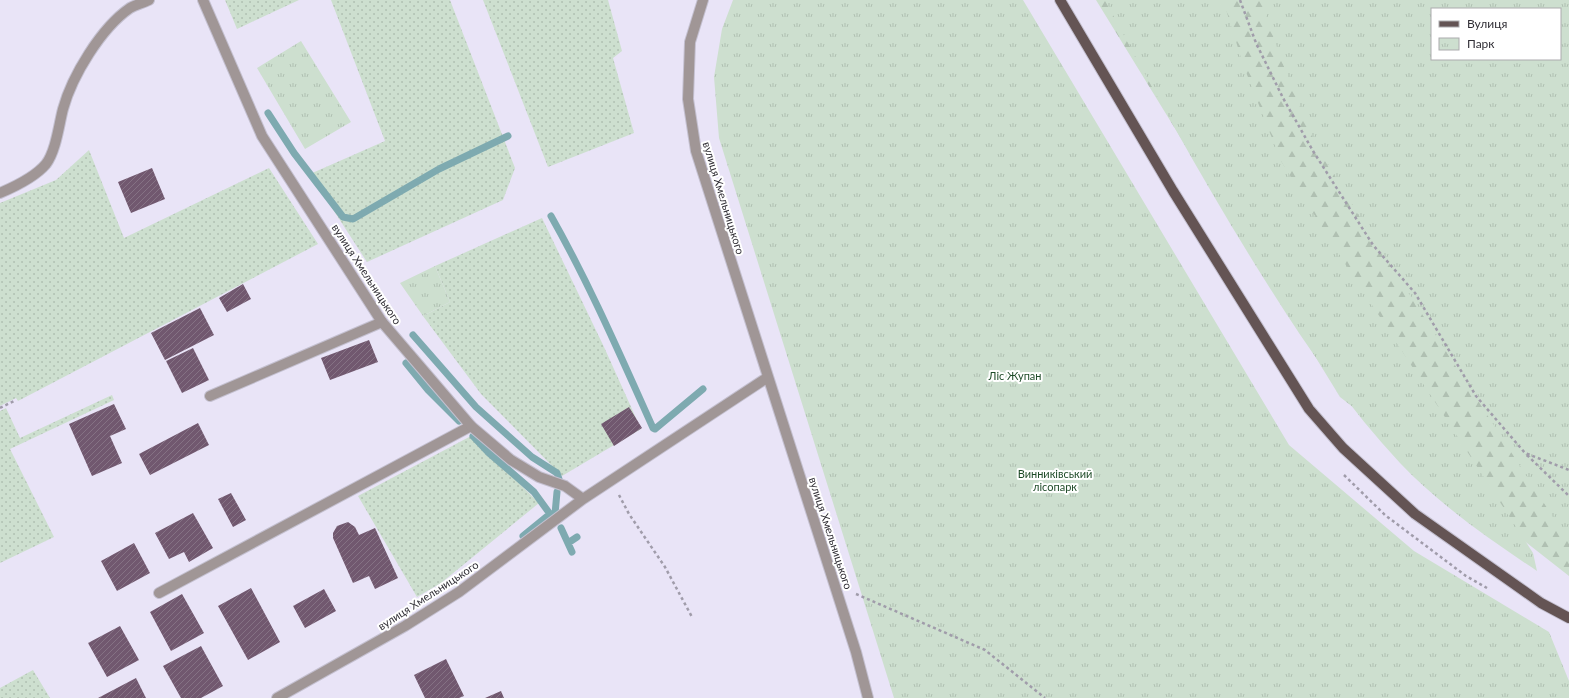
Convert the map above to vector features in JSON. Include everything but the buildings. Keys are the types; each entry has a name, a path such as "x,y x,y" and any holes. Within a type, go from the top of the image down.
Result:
{"main road":[{"path":"1060,0 1173,191 1309,408 1343,448 1415,514 1541,603 1569,618"}],"street":[{"path":"0,193 18,185 46,164 52,152 71,85 96,44 112,24 130,8 149,0"},
{"name":"вулиця Хмельницького","path":"203,0 262,136 382,322 471,426 511,460 539,477 565,486 583,499"},
{"name":"вулиця Хмельницького","path":"703,0 690,42 688,98 696,151 835,584 856,652 868,698"},
{"path":"210,396 382,322"},
{"name":"вулиця Хмельницького","path":"277,698 405,626 459,592 583,499 768,377"},
{"path":"159,593 471,426"}],"path":[{"path":"1240,0 1256,43 1283,98 1313,151 1373,245 1415,293 1476,396 1525,453 1569,496"},
{"path":"0,408 16,400"},
{"path":"1525,453 1569,470"},
{"path":"611,480 629,514 665,567 692,617"},
{"path":"835,584 984,650 1045,698"}],"green space":[{"path":"225,0 299,0 237,29"},
{"path":"331,0 450,0 515,168 503,200 367,262 310,174 385,141"},
{"path":"483,0 608,0 622,51 613,58 634,133 548,167"},
{"name":"Винниківський лісопарк","path":"733,0 1023,0 1289,445 1414,551 1549,632 1569,681 1569,698 894,698 719,138 714,77 722,29"},
{"path":"1096,0 1569,0 1569,576 1340,397"},
{"path":"1105,0 1223,0 1244,67 1281,161 1330,240 1533,553 1537,571 1483,534 1448,507 1415,478 1379,440 1341,392 1289,317 1216,200"},
{"path":"1262,0 1569,0 1569,542 1362,221 1315,144 1279,54"},
{"path":"301,41 351,122 305,149 257,68"},
{"path":"89,150 124,238 269,168 318,244 18,401 16,398 0,406 0,203 56,180"},
{"path":"542,218 604,347 641,429 562,476 481,394 423,316 450,302 435,266"},
{"path":"435,266 450,302 423,316 400,283"},
{"path":"112,395 114,400 10,449 54,537 0,563 0,411 6,408 20,438"},
{"path":"471,436 539,503 441,583 417,597 358,496"},
{"path":"33,670 50,698 0,698 0,688"}],"waterway":[{"path":"268,113 294,153 343,217 353,219 439,169 508,136"},
{"path":"551,216 592,295 653,428 655,429 703,389"},
{"path":"413,335 476,407 532,457 557,473 559,479"},
{"path":"406,363 428,390 459,421"},
{"path":"473,436 489,453 534,492 550,514"},
{"path":"555,514 557,492"},
{"path":"523,536 550,514 554,514"},
{"path":"561,528 572,552"},
{"path":"568,543 577,537"}],"park label":[{"name":"Ліс Жупан","path":"1015,375"}]}
